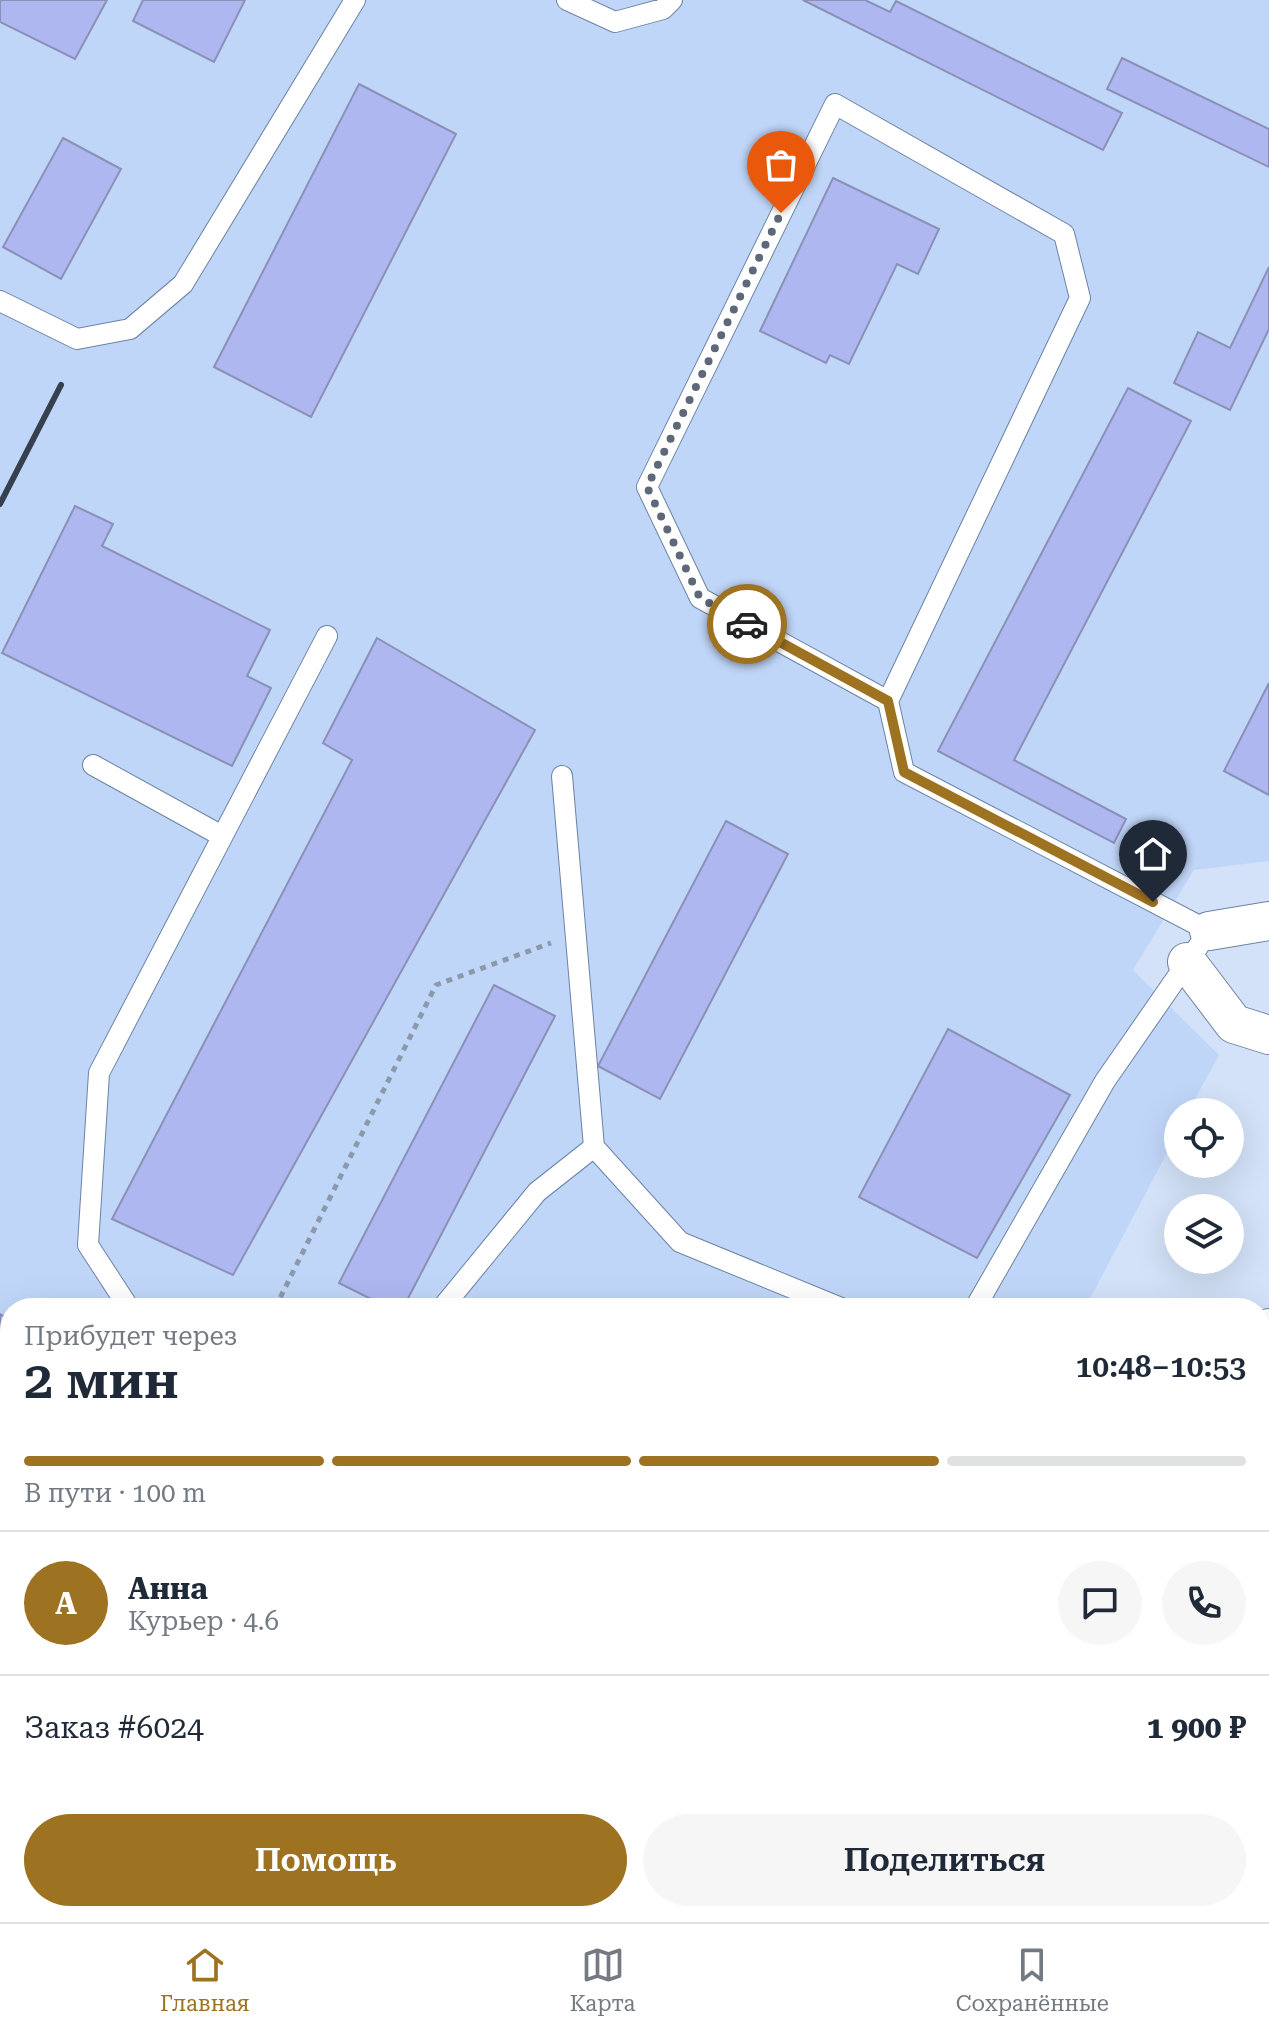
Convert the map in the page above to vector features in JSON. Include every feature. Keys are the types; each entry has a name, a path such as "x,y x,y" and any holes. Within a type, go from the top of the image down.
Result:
{"street":[{"path":"1209,931 1269,921"},
{"path":"1187,962 1234,1024 1269,1035"}],"lane":[{"path":"0,301 77,339 130,329 183,284 355,0"},
{"path":"567,0 615,22 663,9 672,0"},
{"path":"888,701 700,598 647,487 835,104 1064,234 1080,298 888,701 904,772 1209,931 1105,1081 981,1298"},
{"path":"122,1298 88,1245 99,1073 327,636"},
{"path":"93,765 222,836"},
{"path":"562,776 594,1147 680,1242 817,1298"},
{"path":"450,1298 537,1192 594,1147"}],"path":[{"path":"280,1298 436,985 576,933"}],"shaded area":[{"path":"0,0 1269,0 1269,861 1194,870 1133,970 1219,1055 1196,1098 1164,1098 1164,1158 1090,1298 0,1298"}],"building":[{"path":"0,0 107,0 75,59 0,22"},
{"path":"143,0 245,0 214,62 133,21"},
{"path":"803,0 865,0 890,12 896,1 1122,113 1103,150"},
{"path":"1122,58 1269,129 1269,167 1107,89"},
{"path":"359,84 456,134 311,417 214,367"},
{"path":"63,138 121,169 61,279 3,247"},
{"path":"833,178 939,229 918,274 897,264 849,364 830,355 826,363 760,331"},
{"path":"1269,267 1269,329 1230,410 1174,383 1198,332 1230,348"},
{"path":"1128,388 1191,421 1014,760 1126,819 1114,843 938,751"},
{"path":"75,506 113,524 102,546 270,630 247,676 271,688 232,766 2,653"},
{"path":"377,638 535,730 233,1275 112,1219 352,760 323,743"},
{"path":"1269,683 1269,795 1224,771"},
{"path":"726,821 788,854 660,1099 598,1066"},
{"path":"494,985 555,1016 408,1298 369,1298 339,1283"},
{"path":"948,1029 1070,1095 977,1258 859,1197"}],"railway":[{"path":"0,504 61,385"}],"way so far":[{"path":"747,624 700,598 647,487 781,213"}],"route":[{"path":"747,624 888,701 904,772 1153,902"}]}
